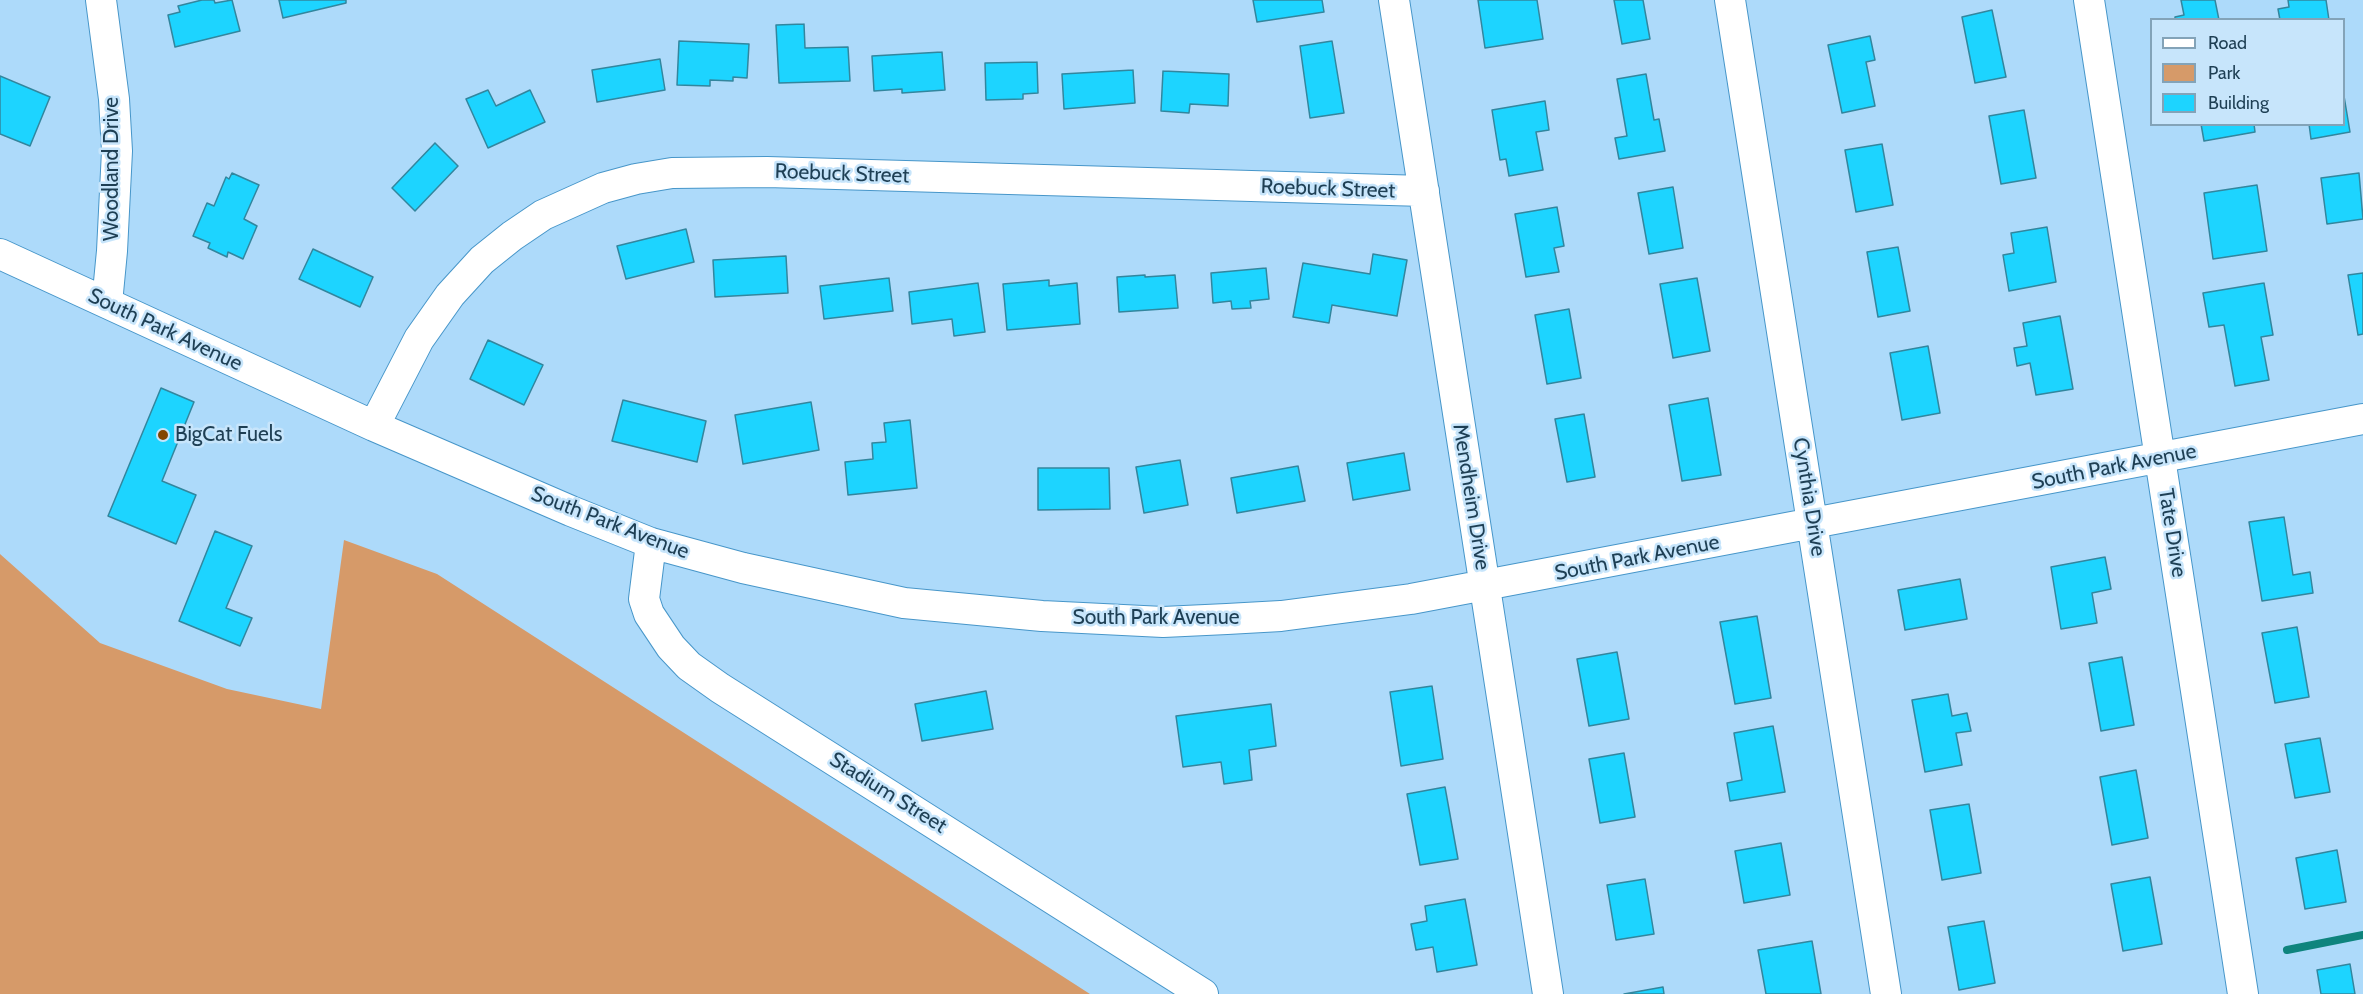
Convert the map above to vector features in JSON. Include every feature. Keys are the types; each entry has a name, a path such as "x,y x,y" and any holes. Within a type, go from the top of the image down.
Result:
{"street":[{"name":"Woodland Drive","path":"101,0 114,99 117,151 107,303"},
{"name":"Mendheim Drive","path":"1394,0 1548,994"},
{"name":"Cynthia Drive","path":"1730,0 1886,994"},
{"name":"Tate Drive","path":"2089,0 2243,994"},
{"name":"Roebuck Street","path":"374,426 419,339 450,295 482,260 512,236 553,210 603,188 636,179 672,173 767,172 1424,191"},
{"name":"South Park Avenue","path":"0,254 374,426 651,543 743,568 904,603 1073,618 1163,622 1281,616 1411,600 2363,419"},
{"name":"Stadium Street","path":"651,543 644,599 649,614 671,647 689,666 720,688 1203,994"}],"green space":[{"path":"344,540 437,574 1090,994 0,994 0,554 100,643 227,689 321,709"}],"building":[{"path":"202,0 214,0 215,3 232,0 240,31 175,47 168,15 180,12 178,6"},
{"path":"279,0 346,0 346,3 283,18"},
{"path":"1253,0 1322,0 1324,12 1257,22"},
{"path":"1478,0 1537,0 1543,39 1485,48"},
{"path":"1614,0 1643,0 1650,39 1622,44"},
{"path":"2181,0 2215,0 2219,18 2175,18 2184,15"},
{"path":"2288,0 2326,0 2329,18 2280,18 2278,9 2289,7"},
{"path":"1992,10 2006,77 1975,83 1962,17"},
{"path":"804,24 805,48 848,47 850,81 779,83 776,25"},
{"path":"1870,36 1875,60 1866,62 1875,106 1842,113 1828,45"},
{"path":"679,41 749,44 747,78 733,77 733,81 710,80 710,86 677,85"},
{"path":"1332,41 1344,113 1310,118 1300,46"},
{"path":"942,52 945,90 902,93 902,89 874,91 872,56"},
{"path":"660,59 665,90 597,102 592,70"},
{"path":"1037,62 1038,93 1023,94 1023,99 986,100 985,63"},
{"path":"1133,70 1135,103 1064,109 1062,74"},
{"path":"1163,71 1229,74 1228,106 1190,104 1189,113 1161,111"},
{"path":"1646,74 1654,120 1659,119 1665,151 1619,159 1615,138 1627,136 1617,79"},
{"path":"0,76 50,97 30,146 0,134"},
{"path":"488,90 496,106 530,90 545,122 488,148 466,99"},
{"path":"1545,101 1549,130 1536,132 1543,170 1509,176 1506,159 1500,160 1492,110"},
{"path":"2345,102 2350,132 2311,139 2309,126 2345,126"},
{"path":"2024,110 2036,178 2001,184 1989,116"},
{"path":"2201,126 2254,126 2255,132 2204,141"},
{"path":"435,143 458,166 415,211 392,188"},
{"path":"1882,144 1893,205 1856,212 1845,150"},
{"path":"232,173 259,185 244,219 257,226 243,259 228,252 227,257 208,248 210,243 193,236 207,203 214,206 226,177 229,179"},
{"path":"2359,173 2363,219 2327,224 2321,178"},
{"path":"2257,185 2267,251 2213,259 2204,193"},
{"path":"1673,187 1683,248 1649,254 1638,193"},
{"path":"1557,207 1564,246 1554,248 1559,272 1526,277 1515,214"},
{"path":"2047,227 2056,282 2009,291 2003,255 2014,253 2011,233"},
{"path":"686,229 694,262 626,279 617,246"},
{"path":"1898,247 1910,311 1878,317 1867,252"},
{"path":"313,249 373,277 360,307 299,279"},
{"path":"1373,254 1407,260 1397,316 1332,305 1329,323 1293,317 1303,263 1370,274"},
{"path":"786,256 788,293 715,297 713,260"},
{"path":"1266,268 1269,299 1250,301 1251,308 1232,309 1231,301 1213,303 1211,273"},
{"path":"2363,273 2363,334 2358,335 2348,275"},
{"path":"1145,275 1145,277 1175,275 1178,308 1119,312 1117,277"},
{"path":"889,278 893,311 824,319 820,286"},
{"path":"1697,278 1710,351 1673,358 1660,284"},
{"path":"1049,280 1049,286 1077,283 1080,324 1007,330 1003,284"},
{"path":"978,283 985,332 954,336 952,319 912,324 909,292"},
{"path":"2264,283 2273,335 2261,337 2269,380 2235,386 2224,325 2209,327 2203,293"},
{"path":"1569,309 1581,378 1547,384 1535,315"},
{"path":"2060,316 2073,389 2036,395 2030,363 2017,366 2014,348 2027,346 2023,323"},
{"path":"488,340 543,365 524,405 470,379"},
{"path":"1928,346 1940,413 1902,420 1890,353"},
{"path":"161,388 194,402 162,481 196,495 176,544 108,516"},
{"path":"1708,398 1721,475 1682,481 1669,405"},
{"path":"623,400 706,421 697,462 612,441"},
{"path":"811,402 819,450 743,464 735,415"},
{"path":"1584,414 1595,477 1567,482 1555,419"},
{"path":"910,420 917,488 848,495 845,462 873,459 872,443 886,442 884,423"},
{"path":"1404,453 1410,490 1353,500 1347,463"},
{"path":"1180,460 1188,505 1144,513 1136,467"},
{"path":"1298,466 1305,501 1237,513 1231,478"},
{"path":"1038,468 1109,468 1110,509 1038,510"},
{"path":"2284,517 2293,575 2310,572 2313,593 2262,601 2249,522"},
{"path":"215,531 252,546 226,608 252,618 240,646 179,621"},
{"path":"2105,557 2111,589 2092,593 2097,623 2061,629 2051,567"},
{"path":"1960,579 1967,619 1905,630 1898,590"},
{"path":"1757,616 1771,698 1735,704 1720,622"},
{"path":"2297,627 2309,697 2275,703 2262,633"},
{"path":"1617,652 1629,719 1589,726 1577,659"},
{"path":"2122,657 2134,725 2101,731 2089,663"},
{"path":"1432,686 1443,759 1401,766 1390,692"},
{"path":"986,691 993,729 922,741 915,704"},
{"path":"1948,694 1952,716 1967,713 1971,731 1956,733 1962,765 1925,772 1912,700"},
{"path":"1271,704 1276,746 1249,750 1252,780 1224,784 1221,762 1183,767 1176,716"},
{"path":"1773,726 1785,792 1730,801 1727,783 1742,780 1734,733"},
{"path":"2320,738 2330,792 2295,798 2285,744"},
{"path":"1624,753 1635,817 1600,823 1589,759"},
{"path":"2136,770 2148,838 2112,845 2100,777"},
{"path":"1445,787 1458,859 1420,865 1407,794"},
{"path":"1969,804 1981,873 1942,880 1930,810"},
{"path":"1781,843 1790,895 1744,903 1735,851"},
{"path":"2337,850 2346,902 2305,909 2296,858"},
{"path":"2150,877 2162,944 2123,951 2111,884"},
{"path":"1645,879 1654,934 1616,940 1607,885"},
{"path":"1465,899 1477,965 1437,972 1433,947 1416,950 1411,924 1427,921 1425,906"},
{"path":"1984,921 1995,983 1959,990 1948,927"},
{"path":"1812,941 1821,994 1766,994 1758,950"},
{"path":"2350,964 2355,994 2321,994 2317,970"},
{"path":"1663,987 1664,994 1624,994"}],"waterway":[{"path":"2287,950 2363,935"}],"place":[{"name":"BigCat Fuels","path":"163,435"}]}
